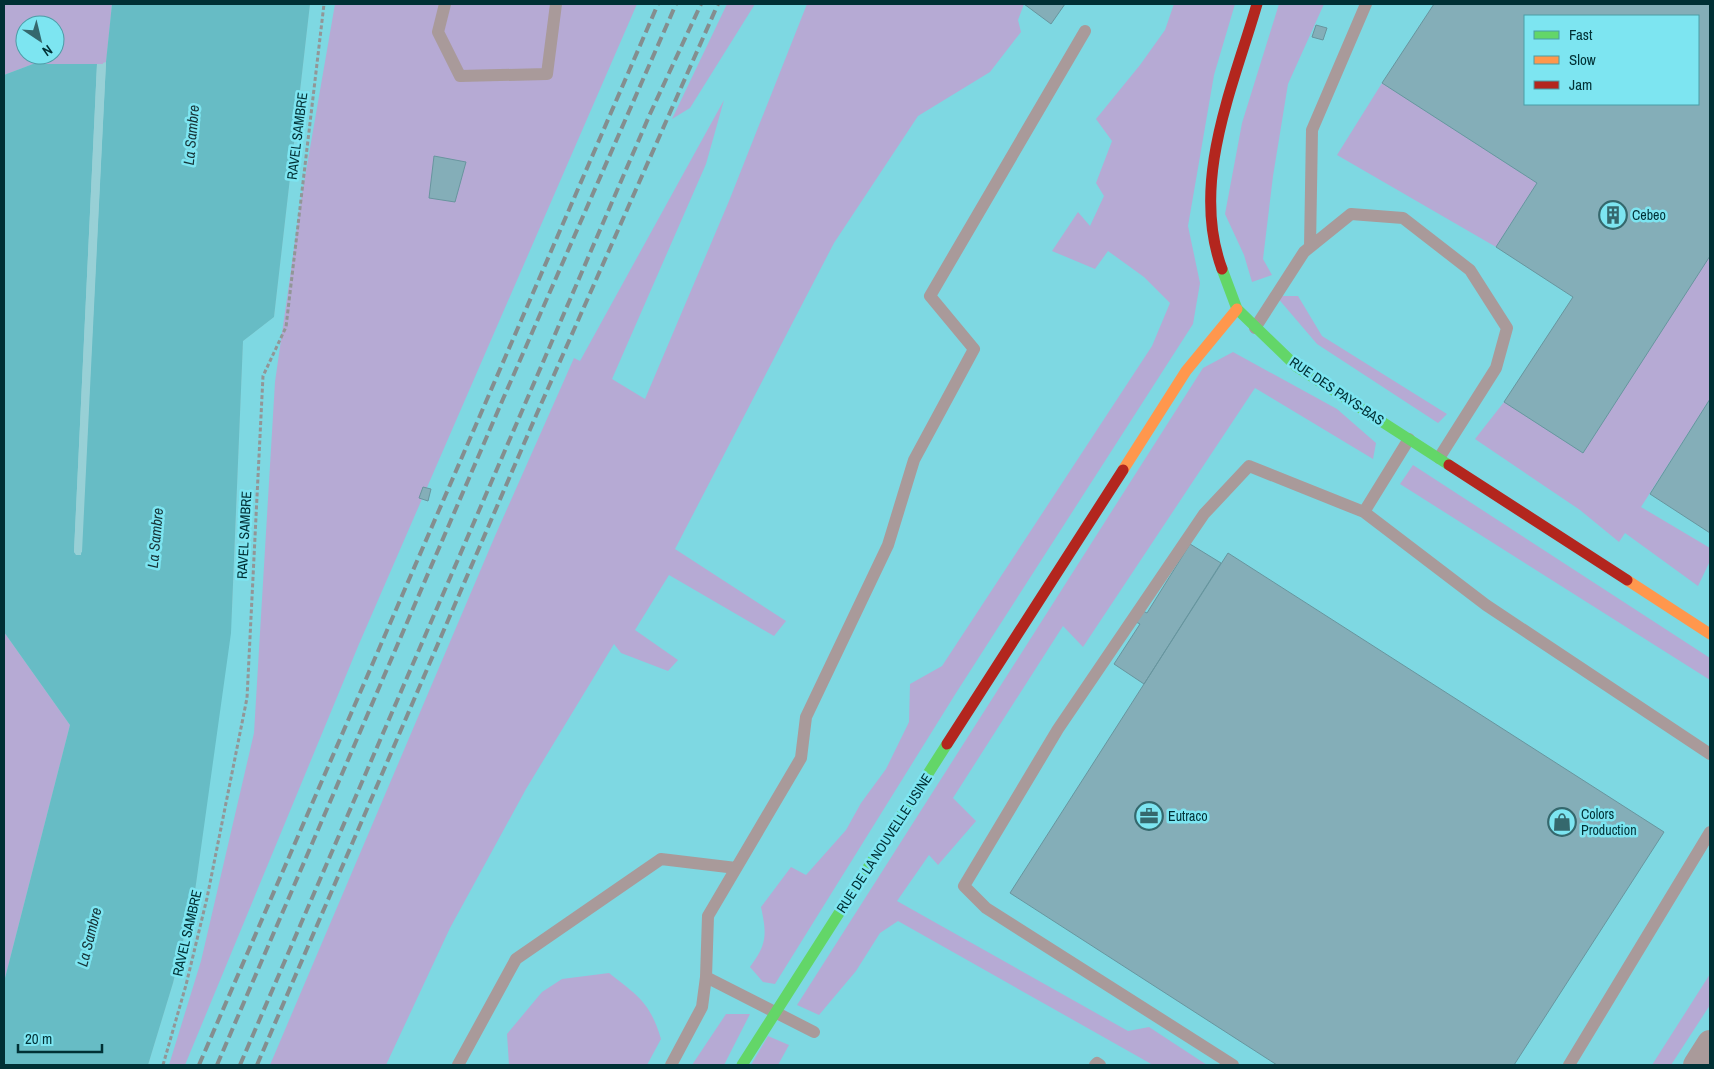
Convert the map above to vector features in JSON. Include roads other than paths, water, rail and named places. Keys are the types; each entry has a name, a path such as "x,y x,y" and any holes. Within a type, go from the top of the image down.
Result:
{"street":[{"name":"RUE DES PAYS-BAS","path":"1257,4 1223,120 1210,177 1210,217 1217,255 1237,309 1254,328 1297,367 1710,634"},
{"name":"RUE DE LA NOUVELLE USINE","path":"742,1065 1186,371 1237,309"},
{"path":"1696,1065 1710,1043"}],"lane":[{"path":"445,4 438,32 460,76 547,74 556,4"},
{"path":"1310,247 1312,130 1366,4"},
{"path":"672,1065 702,1007 706,977 708,916 801,758 806,716 888,545 914,460 974,349 930,296 1085,31"},
{"path":"1254,328 1304,252 1351,214 1403,218 1470,270 1507,328 1496,368 1439,458"},
{"path":"1364,512 1409,439"},
{"path":"1233,1065 986,908 964,886 1058,729 1204,514 1249,466 1364,512 1486,605 1710,754"},
{"path":"1569,1065 1710,832"},
{"path":"458,1065 516,959 660,859 736,868"},
{"path":"706,977 814,1032"},
{"path":"1095,1065 1097,1063 1100,1065"}],"water":[{"name":"La Sambre","path":"112,4 310,4 274,317 243,341 231,633 195,891 173,983 148,1065 4,1065 4,982 70,725 4,632 4,75 30,65 97,64 74,552 76,555 81,555 106,62"}],"railway":[{"path":"199,1065 658,4"},
{"path":"217,1065 503,399 676,4"},
{"path":"240,1065 650,114 701,4"},
{"path":"257,1065 538,411 718,4"}],"place":[{"name":"Cebeo","path":"1613,215"},
{"name":"Eutraco","path":"1149,816"},
{"name":"Colors Production","path":"1562,822"}]}
